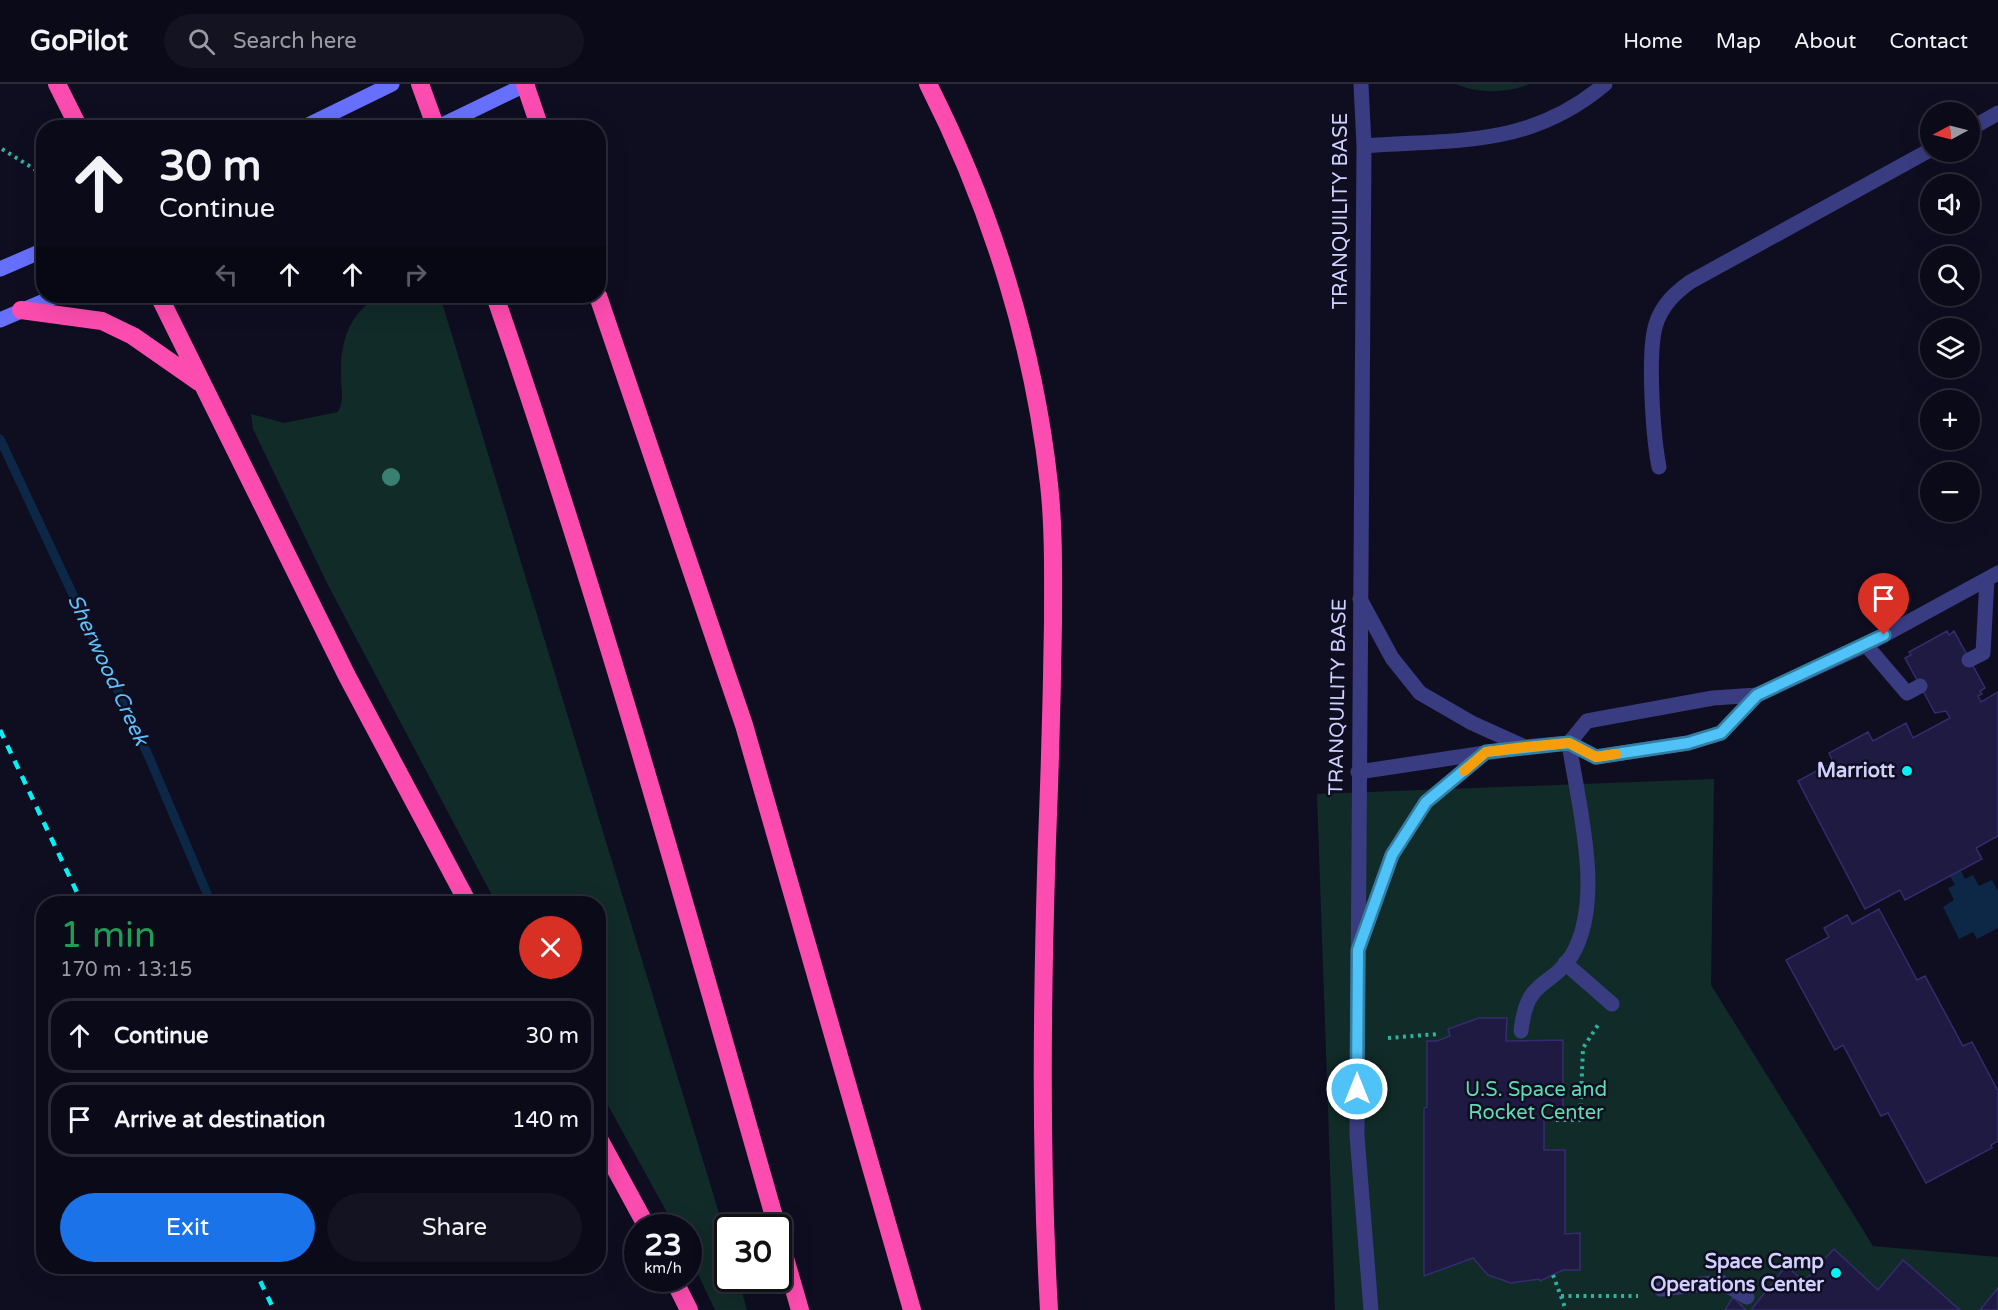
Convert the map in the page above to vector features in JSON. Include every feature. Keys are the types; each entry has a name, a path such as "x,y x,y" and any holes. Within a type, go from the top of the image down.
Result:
{"highway":[{"path":"57,84 75,120"},
{"path":"420,84 433,120"},
{"path":"526,84 537,120"},
{"path":"928,84 944,115 1007,282 1027,351 1049,486 1053,558 1052,701 1041,1066 1043,1218 1048,1310"},
{"path":"940,84 944,115"},
{"path":"162,303 341,665 464,896"},
{"path":"497,303 600,619 682,894 773,1214"},
{"path":"600,303 744,724 912,1310"},
{"path":"21,310 102,321 140,341 202,384"},
{"path":"606,1152 640,1214"},
{"path":"792,1282 800,1310"},
{"path":"680,1292 689,1310"}],"main road":[{"path":"317,120 392,84"},
{"path":"452,120 526,84"},
{"path":"0,269 36,253"},
{"path":"0,320 38,303"}],"street":[{"name":"TRANQUILITY BASE","path":"1361,84 1364,146 1357,1136 1371,1310"},
{"path":"1364,146 1494,138 1550,121 1587,99 1605,84"},
{"path":"1980,123 1998,113"},
{"path":"1659,467 1655,447 1652,344 1656,323 1665,305 1676,292 1690,282 1920,156"},
{"path":"1521,1032 1527,1001 1533,991 1565,963 1579,938 1589,895 1569,743 1587,721 1713,698 1757,695 1866,645 1993,576"},
{"path":"1970,660 1983,653 1993,576"},
{"path":"1360,600 1392,658 1420,693 1472,723 1525,747"},
{"path":"1866,645 1907,693 1920,686"},
{"path":"1358,772 1486,752 1569,743 1596,757 1688,743 1721,733 1757,695"},
{"path":"1358,950 1392,855 1420,811 1426,802 1486,752"},
{"path":"1565,963 1611,1003"},
{"path":"1655,1293 1721,1282 1747,1297"}],"path":[{"path":"2,149 36,170"},
{"path":"1556,1120 1580,1120 1583,1048 1611,1003"},
{"path":"1388,1038 1438,1034"},
{"path":"1553,1275 1566,1310"},
{"path":"1561,1296 1655,1293"}],"green space":[{"path":"1456,84 1530,84 1512,89 1483,91"},
{"path":"369,303 442,303 719,1214 714,1214 714,1292 742,1292 747,1310 715,1310 702,1282 702,1214 668,1214 606,1102 606,896 492,896 328,585 253,429 251,414 284,423 338,412 342,399 342,352 348,330"},
{"name":"U.S. Space and Rocket Center","path":"1714,779 1711,985 1873,1246 1998,1257 1998,1310 1335,1310 1317,794"}],"water":[{"path":"1961,871 1965,879 1973,875 1979,886 1992,880 1998,891 1998,928 1977,939 1973,932 1959,939 1943,907 1954,900 1948,888 1955,885 1950,876"}],"building":[{"name":"Marriott","path":"1947,631 1949,635 1954,631 1985,688 1978,696 1981,702 1998,692 1998,836 1976,848 1982,859 1905,900 1900,890 1865,909 1798,781 1833,762 1829,753 1868,732 1873,741 1906,723 1913,738 1950,718 1946,711 1935,713 1905,658 1911,655 1909,652"},
{"path":"1879,909 1917,980 1925,976 1963,1046 1972,1042 1998,1091 1998,1141 1991,1145 1992,1148 1926,1183 1888,1113 1881,1116 1843,1045 1835,1050 1786,960 1829,937 1824,928 1847,915 1852,924"},
{"path":"1479,1018 1507,1018 1506,1041 1563,1040 1563,1108 1544,1108 1544,1150 1565,1150 1565,1234 1580,1233 1580,1270 1563,1270 1540,1281 1539,1279 1511,1283 1488,1275 1473,1258 1424,1276 1424,1108 1427,1107 1427,1041 1437,1041 1450,1036 1448,1029"},
{"name":"Space Camp Operations Center","path":"1834,1249 1878,1290 1903,1260 1960,1310 1751,1310 1786,1266 1804,1281"},
{"path":"1998,1288 1998,1310 1980,1310"},
{"name":"Space Camp Operations Center","path":"1733,1297 1746,1310 1725,1310"}],"waterway":[{"name":"Sherwood Creek","path":"0,439 149,757 208,896"}],"railway":[{"path":"0,730 79,896"},
{"path":"257,1274 274,1310"}],"slow traffic":[{"path":"1464,771 1486,752 1525,747 1569,743 1596,757 1616,754"}],"place":[{"name":"Marriott","path":"1907,771"},
{"name":"Space Camp Operations Center","path":"1836,1273"}],"route":[{"path":"1357,1089 1358,950 1392,855 1426,802 1486,752 1569,743 1596,757 1688,743 1721,733 1757,695 1884,635"}]}
